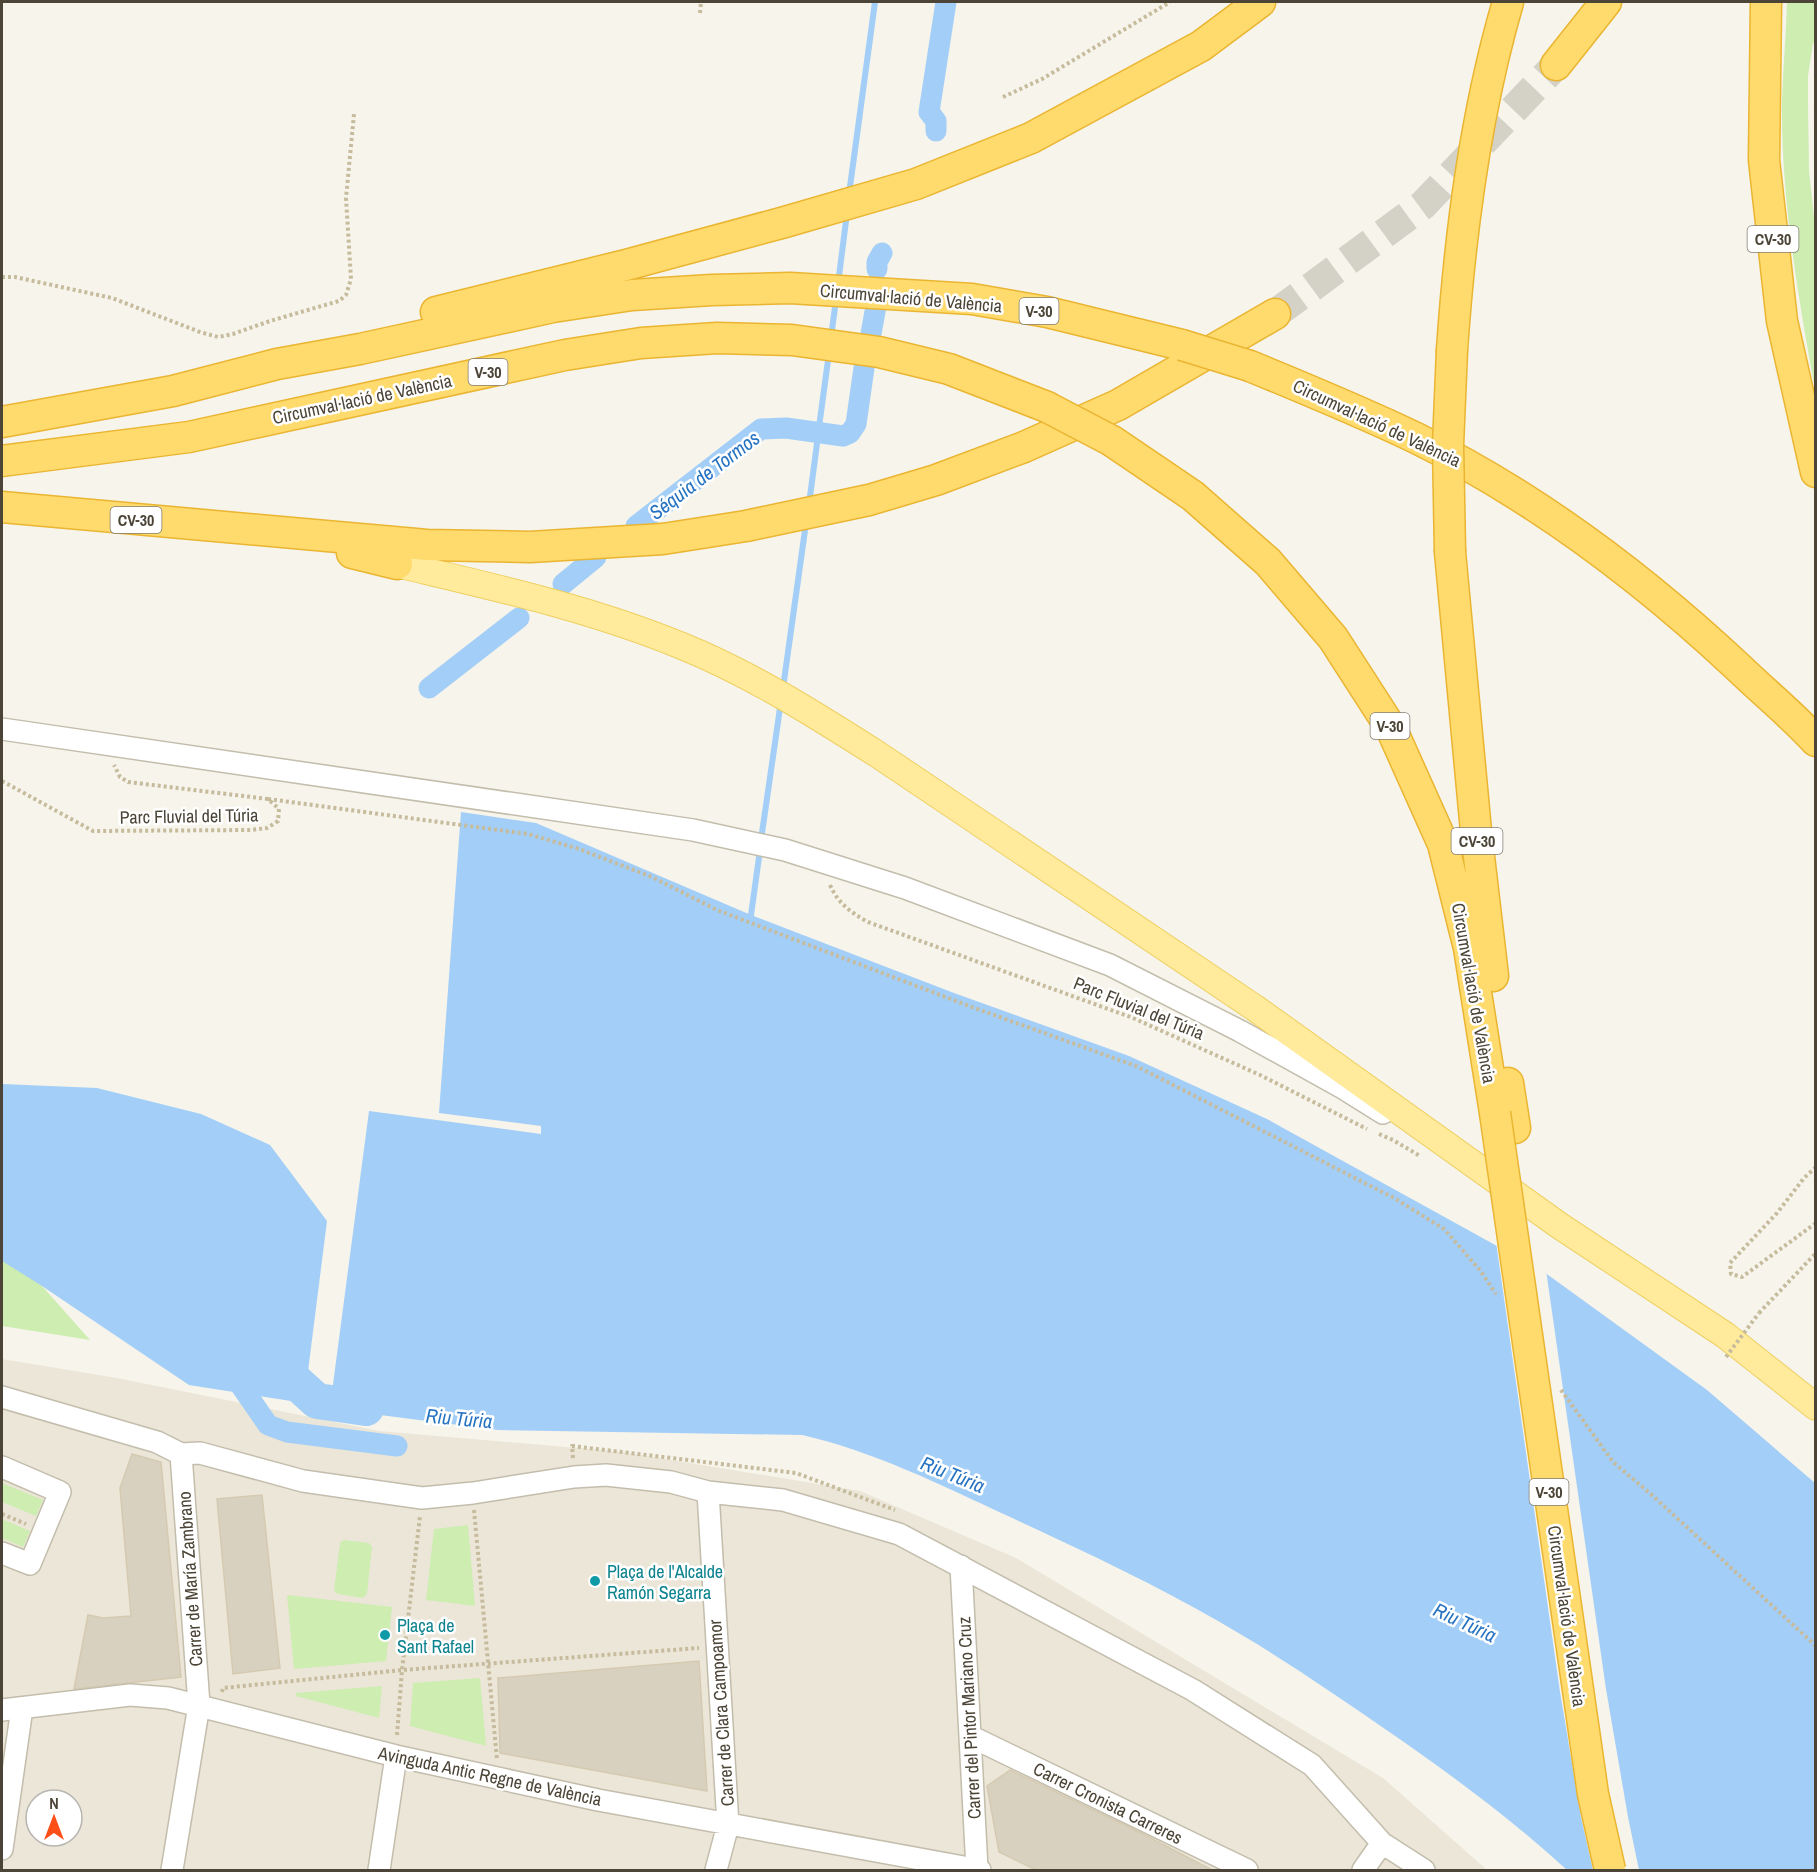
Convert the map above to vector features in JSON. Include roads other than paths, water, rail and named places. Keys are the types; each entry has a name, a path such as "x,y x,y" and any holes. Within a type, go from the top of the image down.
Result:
{"highway":[{"path":"277,364 354,333 626,265 916,184 1031,138 1201,46 1260,2"},
{"name":"CV-30","path":"1508,2 1495,47 1469,182 1458,263 1448,445 1450,552 1505,1121 1546,1360 1609,1790 1628,1870"},
{"path":"1556,65 1606,2"},
{"name":"CV-30","path":"1766,2 1764,160 1782,321 1815,472"},
{"name":"Circumval·lació de València","path":"2,422 172,391 277,364 360,350 553,307 632,295 790,288 972,299 1047,312 1182,345 1250,366 1329,398 1418,439 1500,485 1598,549 1691,623 1815,741"},
{"path":"271,532 427,545 530,547 663,539 746,526 869,500 936,480 1024,447 1118,405 1275,314"},
{"name":"Circumval·lació de València","path":"2,461 189,437 565,355 641,343 717,338 792,340 879,352 949,369 1047,407 1112,441 1193,496 1268,562 1333,638 1391,728 1443,844 1469,948 1505,1121 1593,1794 1610,1870"},
{"name":"CV-30","path":"2,507 271,532"},
{"path":"271,532 397,564"}],"main road":[{"path":"397,564 515,592 615,621 683,647 753,680 815,714 1255,1008 1560,1226 1725,1335 1815,1407"}],"street":[{"path":"2,729 693,830 785,850 905,888 1110,964 1240,1031 1343,1088 1560,1226"},
{"path":"2,1397 157,1442 181,1454 200,1453 303,1481 422,1498 472,1493 574,1477 606,1475 671,1482 708,1492 783,1500 899,1534 1192,1690 1312,1765 1382,1843 1424,1870"},
{"name":"Carrer de María Zambrano","path":"172,1870 208,1707 181,1454"},
{"path":"2,1467 60,1492 30,1564 2,1553"},
{"path":"2,1483 43,1500 23,1547 2,1538"},
{"name":"Carrer de Clara Campoamor","path":"708,1492 728,1825 716,1870"},
{"name":"Carrer del Pintor Mariano Cruz","path":"962,1566 979,1870"},
{"name":"Avinguda Antic Regne de València","path":"12,1709 130,1695 168,1698 396,1756 499,1779 728,1825 979,1870"},
{"path":"2,1849 12,1709"},
{"name":"Carrer Cronista Carreres","path":"970,1736 1247,1870"},
{"path":"379,1870 396,1756"},
{"path":"1363,1870 1382,1843"}],"water":[{"path":"461,812 536,823 751,915 954,993 1129,1056 1267,1119 1544,1272 1707,1390 1815,1483 1815,1870 1567,1870 1479,1796 1261,1646 1114,1566 958,1493 855,1450 802,1435 498,1430 317,1407 317,1396 337,1398 337,1393 332,1392 369,1111 541,1134 541,1126 439,1113"},
{"path":"2,1084 97,1088 201,1114 270,1145 327,1221 304,1403 189,1385 2,1261"}],"waterway":[{"path":"849,194 875,2"},
{"name":"Séquia de Tormos","path":"936,131 936,121 929,112 946,2"},
{"path":"838,284 847,213"},
{"name":"Séquia de Tormos","path":"877,269 877,262 882,253"},
{"path":"831,337 836,300"},
{"name":"Séquia de Tormos","path":"871,334 876,306"},
{"path":"819,427 829,353"},
{"name":"Séquia de Tormos","path":"636,526 761,429 786,428 843,436 850,433 856,424 864,368"},
{"path":"809,504 818,436"},
{"path":"783,688 806,523"},
{"name":"Séquia de Tormos","path":"563,584 596,557"},
{"name":"Séquia de Tormos","path":"429,688 519,618"},
{"path":"761,840 781,701"},
{"path":"751,915 760,850"},
{"name":"Riu Túria","path":"268,1362 276,1364 317,1401 366,1408"},
{"path":"230,1370 268,1425 287,1432 397,1446"}],"tunnel":[{"path":"1275,314 1423,205 1556,65"}],"place":[{"name":"Plaça de l'Alcalde Ramón Segarra","path":"595,1581"},
{"name":"Plaça de Sant Rafael","path":"385,1635"}]}
